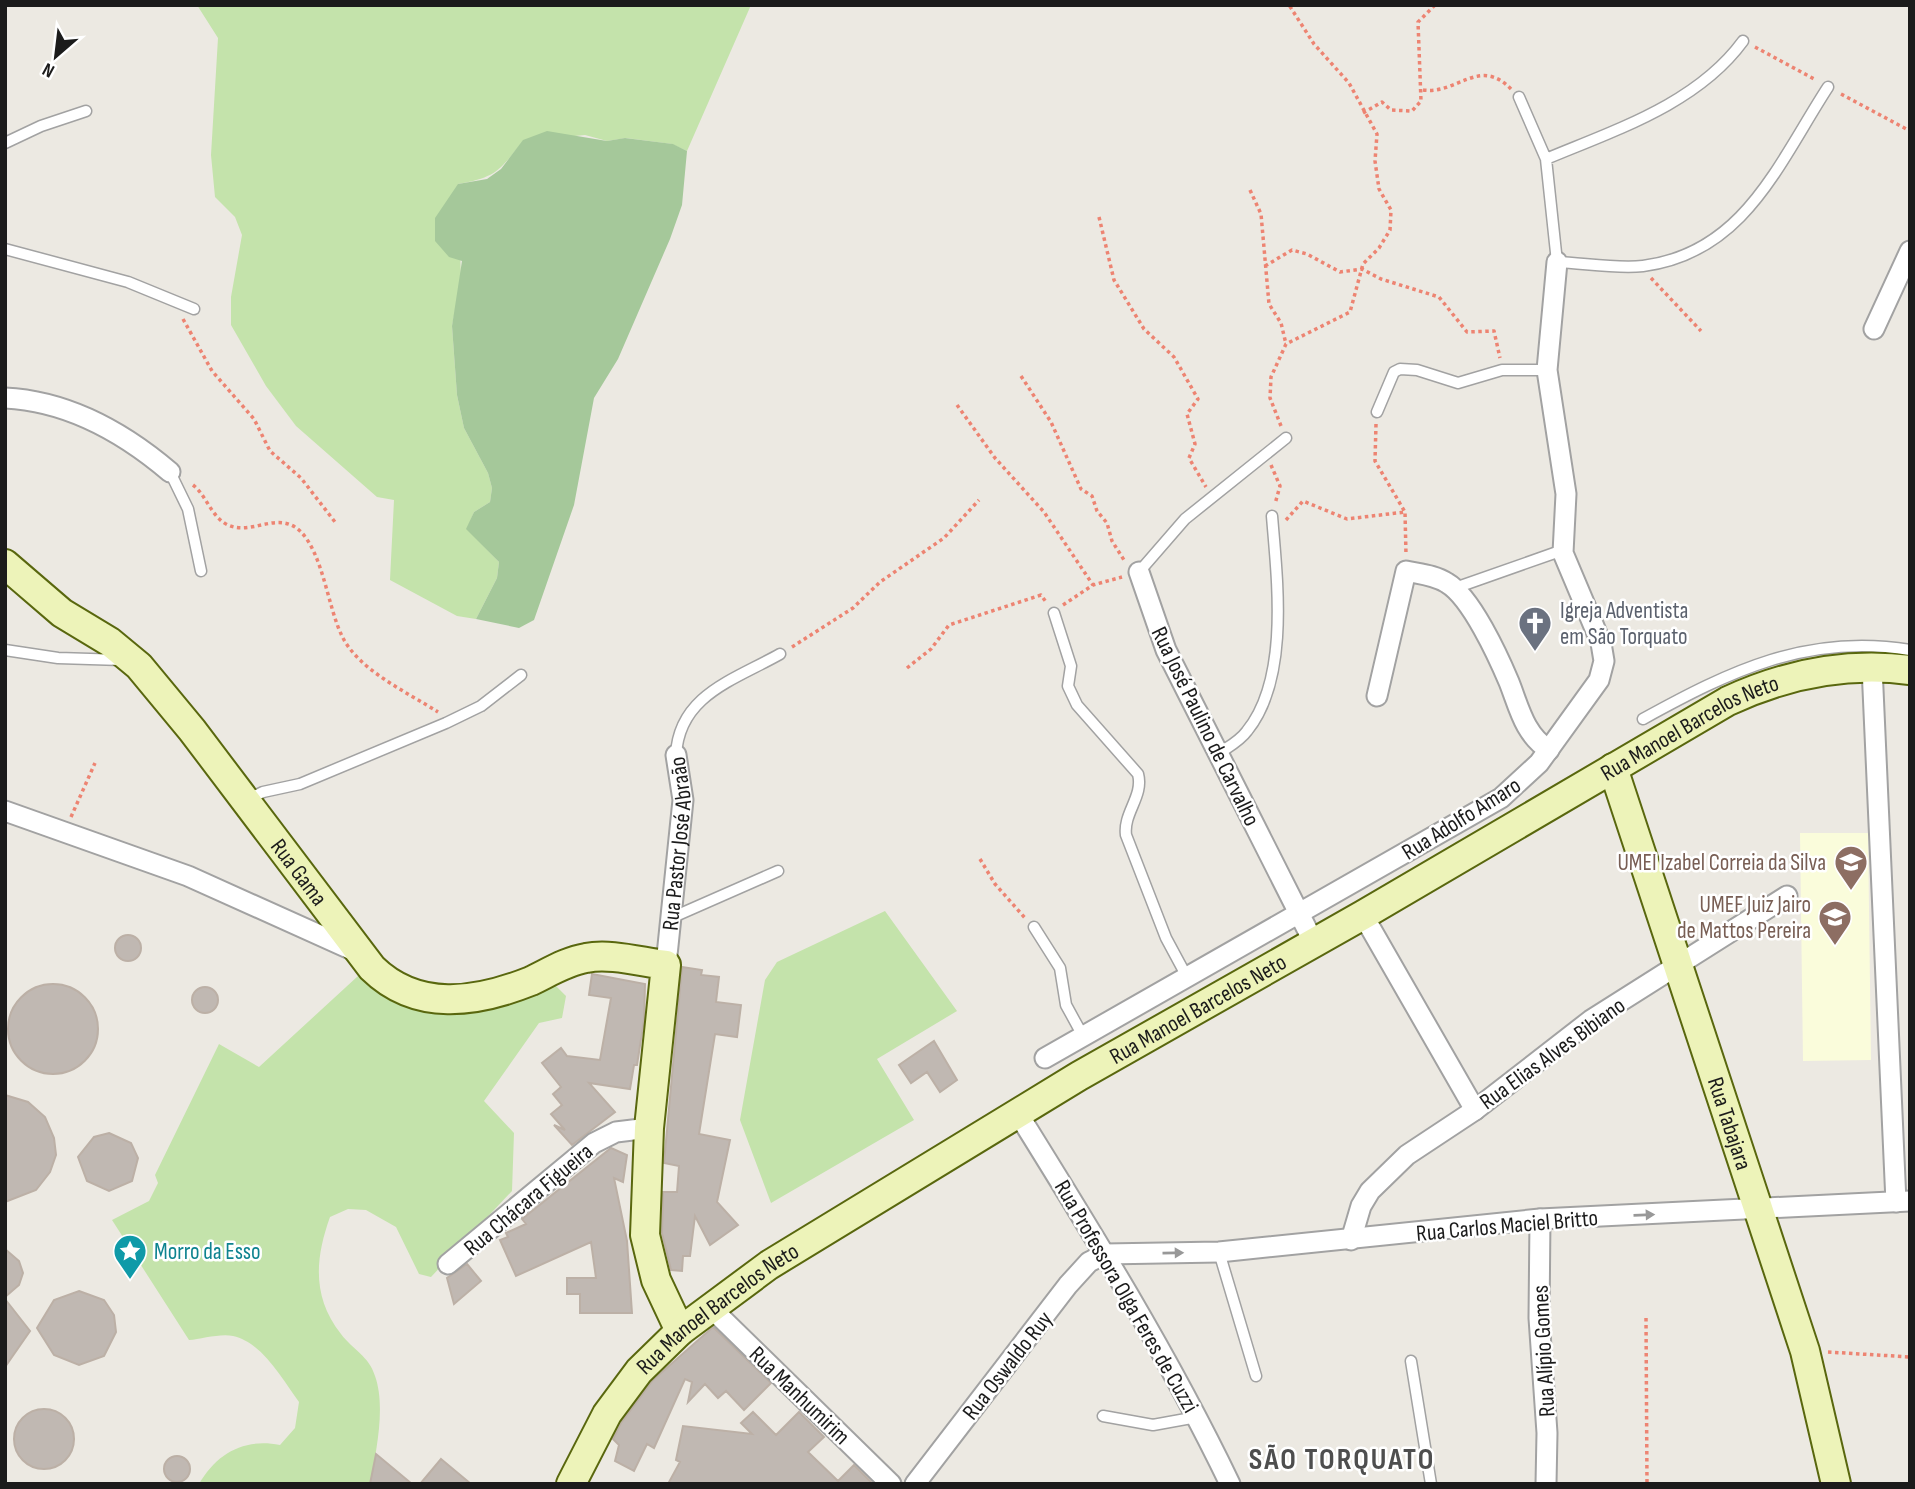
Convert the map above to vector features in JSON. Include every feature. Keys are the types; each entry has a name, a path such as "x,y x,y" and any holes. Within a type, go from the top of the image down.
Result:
{"street":[{"path":"1874,329 1910,251"},
{"name":"Rua Adolfo Amaro","path":"1045,1058 1501,798 1528,776 1599,680 1604,661 1601,643 1564,561 1566,494 1547,370 1557,262"},
{"path":"5,398 36,401 86,418 127,439 170,472"},
{"name":"Rua Gama","path":"5,564 62,613 133,660 192,730 361,954 394,987 435,1000 498,992 586,958 666,965"},
{"path":"1377,696 1406,571 1436,578 1455,588 1490,643 1528,730 1549,750"},
{"name":"Rua José Paulino de Carvalho","path":"1136,573 1166,650 1314,943"},
{"path":"1872,667 1903,1201"},
{"name":"Rua Manoel Barcelos Neto","path":"571,1484 594,1436 621,1393 680,1331 769,1265 1017,1112 1751,691 1798,675 1872,667 1910,670"},
{"name":"Rua Pastor José Abraão","path":"676,755 683,800 649,1128 645,1235 648,1256 680,1331"},
{"name":"Rua Tabajara","path":"1613,768 1676,966 1805,1350 1836,1484"},
{"path":"5,811 209,885 361,954"},
{"name":"Rua Elias Alves Bibiano","path":"1351,1240 1361,1206 1381,1178 1429,1139 1475,1110 1591,1020 1787,896"},
{"path":"1363,915 1475,1110"},
{"name":"Rua Professora Olga Feres de Cuzzi","path":"1017,1112 1105,1254 1198,1417 1230,1484"},
{"name":"Rua Chácara Figueira","path":"449,1264 594,1143 616,1132 649,1128"},
{"name":"Rua Carlos Maciel Britto","path":"1105,1254 1219,1252 1540,1219 1903,1201"},
{"name":"Rua Alípio Gomes","path":"1540,1219 1539,1318 1547,1433 1546,1484"},
{"path":"1076,1277 1087,1258 1089,1228"},
{"name":"Rua Oswaldo Ruy","path":"915,1484 1076,1277 1094,1258 1105,1254"},
{"name":"Rua Manhumirim","path":"710,1307 891,1484"}],"lane":[{"path":"1546,159 1650,114 1695,86 1730,58 1743,41"},
{"path":"1557,262 1640,266 1676,260 1706,247 1734,226 1760,192 1828,87"},
{"name":"Rua Adolfo Amaro","path":"1519,97 1535,128 1546,159 1557,262"},
{"path":"5,143 86,111"},
{"path":"5,249 128,282 194,309"},
{"path":"1377,412 1394,372 1399,369 1417,370 1458,383 1502,370 1547,370"},
{"path":"1136,573 1185,519 1286,439"},
{"path":"170,472 188,509 201,571"},
{"path":"1218,754 1245,734 1268,689 1279,599 1272,516"},
{"path":"1455,588 1563,550"},
{"path":"1054,613 1071,666 1068,686 1077,705 1138,774 1139,788 1125,823 1126,835 1166,938 1187,976"},
{"name":"Rua Manoel Barcelos Neto","path":"1643,719 1717,680 1792,653 1842,646 1910,650"},
{"path":"5,650 58,658 133,660"},
{"name":"Rua Pastor José Abraão","path":"676,755 680,728 700,699 780,654"},
{"path":"245,800 263,792 300,784 451,721 481,706 521,675"},
{"path":"671,918 778,871"},
{"path":"1034,927 1060,968 1066,1005 1083,1036"},
{"path":"1219,1252 1256,1376"},
{"path":"1411,1361 1432,1484"},
{"path":"1104,1416 1153,1425 1198,1417"}],"path":[{"path":"1286,344 1350,312 1362,269 1390,230 1391,209 1379,189 1375,160 1377,134 1363,113 1349,83 1314,44 1289,5"},
{"path":"1363,113 1382,102 1391,110 1412,111 1421,102 1423,90 1418,22 1435,5"},
{"path":"1423,90 1435,92 1476,74 1501,79 1519,97"},
{"path":"1250,190 1261,214 1269,304 1281,323 1286,344 1271,377 1270,398 1286,439"},
{"path":"1099,217 1114,279 1144,329 1174,357 1198,399 1187,414 1195,444 1189,458 1213,498"},
{"path":"1265,266 1292,250 1307,254 1340,272 1362,269 1381,279 1438,297 1467,332 1494,331 1502,370"},
{"path":"1640,266 1701,331"},
{"path":"178,301 186,327 219,383 254,419 270,451 301,478 335,522"},
{"path":"907,668 931,649 948,625 1041,595 1054,613 1093,585 1136,573 1112,541 1107,523 1097,511 1092,496 1081,489 1066,450 1021,376"},
{"path":"957,405 995,458 1044,512 1093,585"},
{"path":"1377,412 1375,461 1405,512 1406,571"},
{"path":"1265,457 1277,473 1280,486 1272,516"},
{"path":"170,472 200,491 214,513 228,525 243,528 274,521 296,528 309,544 346,644 364,662 451,721"},
{"path":"780,654 853,608 880,582 944,538 979,500"},
{"path":"1273,534 1303,501 1347,519 1405,512"},
{"path":"65,832 95,764"},
{"path":"980,859 995,884 1034,927"},
{"path":"1646,1318 1647,1484"},
{"path":"1805,1350 1910,1357"}],"shaded area":[{"name":"UMEF Juiz Jairo de Mattos Pereira","path":"1800,833 1868,833 1871,1060 1803,1061"}],"green space":[{"path":"197,5 751,5 687,151 672,144 626,138 607,141 585,135 523,141 496,171 481,179 458,184 461,280 452,326 457,395 464,428 488,473 492,488 490,502 474,512 467,529 499,562 497,578 476,619 457,616 390,580 394,500 377,497 296,426 266,386 231,325 231,297 242,235 235,217 215,197 211,155 218,38"},
{"path":"547,131 607,141 625,138 673,144 687,151 682,205 618,359 594,398 574,505 534,620 519,628 476,619 497,578 499,562 466,529 474,512 490,502 492,488 488,473 464,428 457,395 452,326 462,261 449,257 435,241 435,218 458,184 487,179 501,169 523,140"},
{"path":"885,911 957,1011 877,1059 914,1120 771,1203 740,1120 765,980 777,962"},
{"path":"358,976 382,994 406,1006 430,1013 454,1015 478,1012 503,1006 555,985 566,996 562,1018 539,1023 484,1101 514,1133 512,1191 431,1277 419,1274 396,1227 366,1210 348,1209 330,1217 319,1263 321,1292 332,1320 346,1340 369,1363 375,1376 380,1401 379,1430 370,1484 199,1484 214,1464 233,1450 255,1444 280,1445 295,1428 299,1402 271,1363 244,1340 223,1335 189,1340 112,1220 149,1201 158,1183 155,1175 219,1044 259,1067"}],"building":[{"path":"128,935 137,939 141,948 137,957 128,961 119,957 115,948 119,939"},
{"path":"682,967 702,970 701,975 719,977 716,1002 741,1005 737,1037 715,1034 699,1134 730,1140 717,1202 738,1225 710,1245 695,1216 690,1256 683,1256 682,1271 671,1270 662,1233 663,1192 677,1192 679,1166 664,1163"},
{"path":"592,974 645,984 644,1020 630,1089 589,1083 615,1112 572,1145 554,1125 565,1130 551,1114 562,1105 553,1094 561,1087 542,1063 561,1048 567,1056 600,1060 611,998 589,995"},
{"path":"53,984 70,988 85,997 94,1012 98,1029 94,1046 85,1061 70,1070 53,1074 36,1070 21,1061 12,1046 8,1029 12,1012 21,997 36,988"},
{"path":"205,987 214,991 218,1000 214,1009 205,1013 196,1009 192,1000 196,991"},
{"path":"934,1041 957,1080 940,1092 927,1072 911,1083 899,1065"},
{"path":"5,1095 28,1102 45,1117 54,1138 56,1155 50,1172 36,1190 5,1202"},
{"path":"109,1133 131,1143 138,1158 132,1181 109,1191 87,1181 78,1157 94,1137"},
{"path":"611,1148 627,1155 623,1182 614,1178 627,1241 632,1313 580,1313 580,1294 567,1294 567,1278 596,1278 591,1242 516,1276 500,1240 508,1237 506,1233 526,1224 522,1219"},
{"path":"5,1249 19,1261 23,1273 19,1285 5,1297"},
{"path":"467,1264 481,1281 454,1304 447,1278"},
{"path":"79,1291 104,1300 114,1315 116,1332 104,1356 79,1365 54,1355 37,1328 54,1300"},
{"path":"5,1299 30,1331 5,1367"},
{"path":"713,1327 771,1383 744,1410 726,1391 718,1398 705,1384 688,1402 692,1382 685,1379 654,1448 647,1444 634,1471 615,1461 619,1445 613,1439 621,1423 653,1380"},
{"path":"44,1409 61,1414 69,1422 74,1439 69,1456 61,1464 44,1469 27,1464 19,1456 14,1439 19,1422 27,1414"},
{"path":"753,1412 776,1435 799,1412 824,1437 808,1452 838,1481 854,1465 873,1484 668,1484 680,1462 676,1460 683,1426 752,1434 741,1423"},
{"path":"376,1454 412,1484 370,1484"},
{"path":"177,1456 186,1460 190,1469 186,1478 177,1482 168,1478 164,1469 168,1460"},
{"path":"441,1459 471,1484 420,1484"}],"place":[{"name":"Igreja Adventista em São Torquato","path":"1535,653"},
{"name":"UMEI Izabel Correia da Silva","path":"1851,892"},
{"name":"UMEF Juiz Jairo de Mattos Pereira","path":"1835,947"},
{"name":"Morro da Esso","path":"130,1281"}],"district":[{"name":"SÃO TORQUATO","path":"1342,1459"}]}
